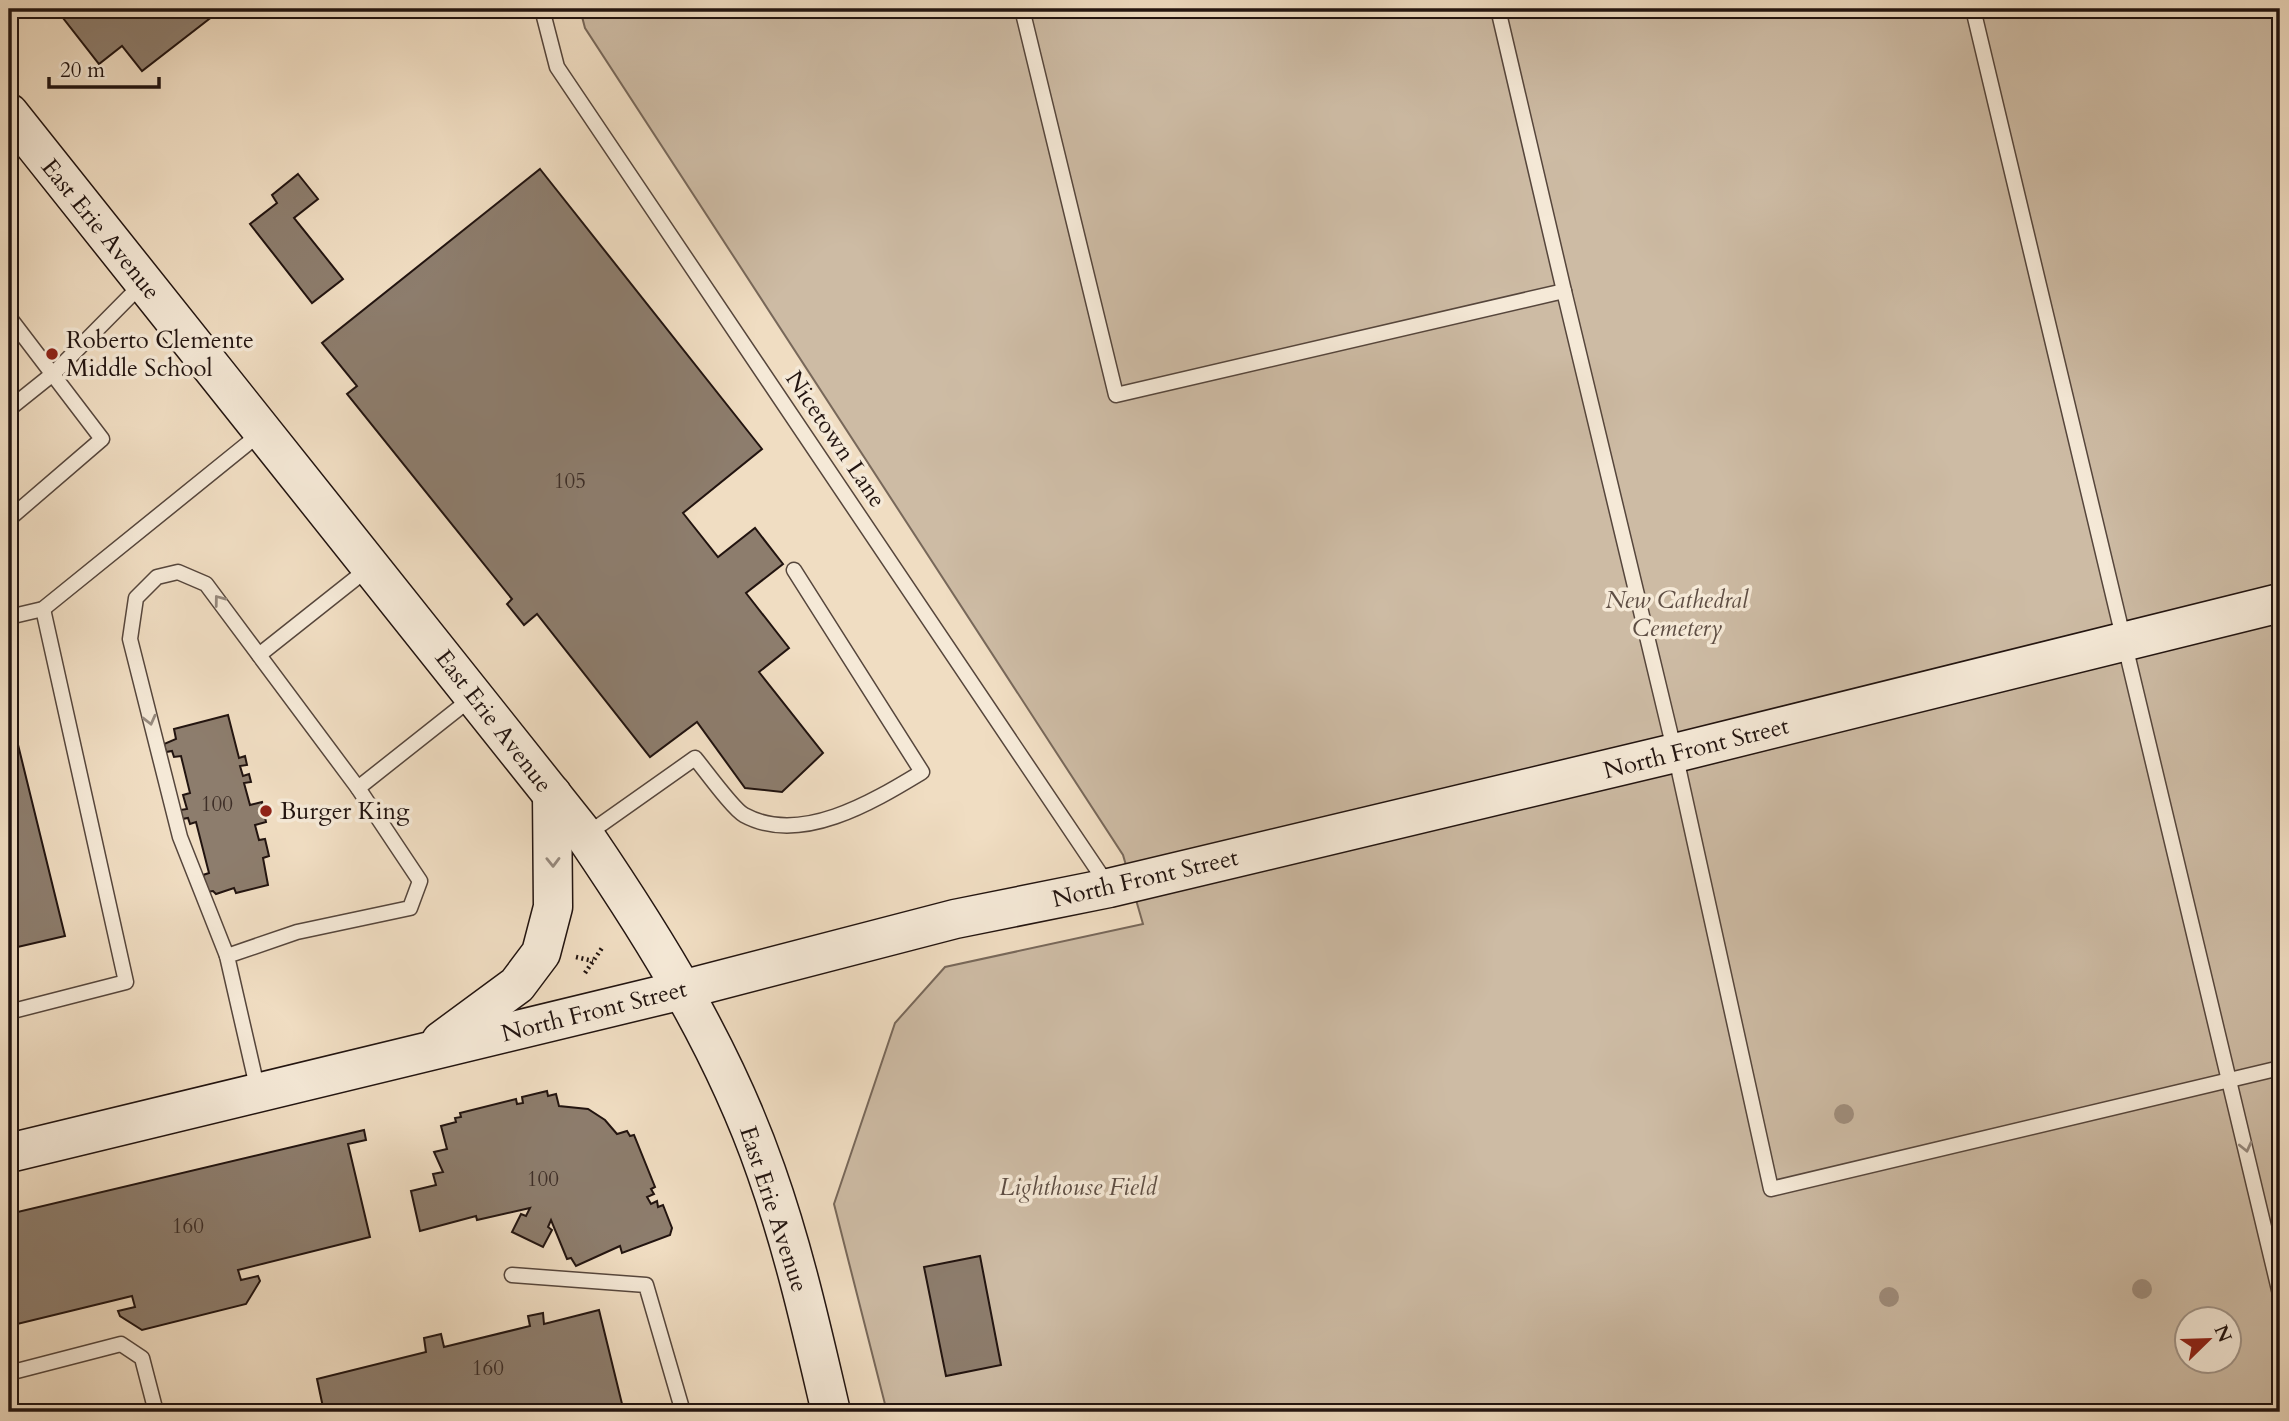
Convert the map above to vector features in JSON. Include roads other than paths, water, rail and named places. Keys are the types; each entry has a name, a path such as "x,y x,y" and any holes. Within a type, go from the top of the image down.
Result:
{"street":[{"name":"East Erie Avenue","path":"9,113 585,836 645,923 684,989 738,1100 766,1171 793,1258 831,1412"},
{"name":"North Front Street","path":"9,1153 684,989 955,919 1109,888 2123,644 2280,603"},
{"path":"428,1051 517,985 541,953 553,907 552,794"}],"lane":[{"name":"Nicetown Lane","path":"542,9 557,67 1109,888"},
{"path":"1022,9 1116,395 1564,291"},
{"path":"1498,9 1675,753 1771,1189 2280,1068"},
{"path":"1973,9 2280,1294"},
{"path":"9,409 54,373 144,282"},
{"path":"9,317 103,439 9,519"},
{"path":"9,617 43,609 263,431"},
{"path":"259,655 370,567"},
{"path":"585,836 695,758 743,815 780,825 833,819 876,800 922,772 794,570"},
{"path":"226,956 297,932 410,908 420,881 358,788 206,583 178,572 157,577 136,598 130,639 180,837 226,956 258,1092"},
{"path":"9,1012 126,982 43,609"},
{"path":"358,788 474,696"},
{"path":"512,1275 646,1285 683,1412"},
{"path":"9,1373 121,1344 142,1358 156,1412"}],"place":[{"name":"Roberto Clemente Middle School","path":"52,354"},
{"name":"Burger King","path":"266,811"}],"park label":[{"name":"New Cathedral Cemetery","path":"1677,614"},
{"name":"Lighthouse Field","path":"1078,1187"}]}
